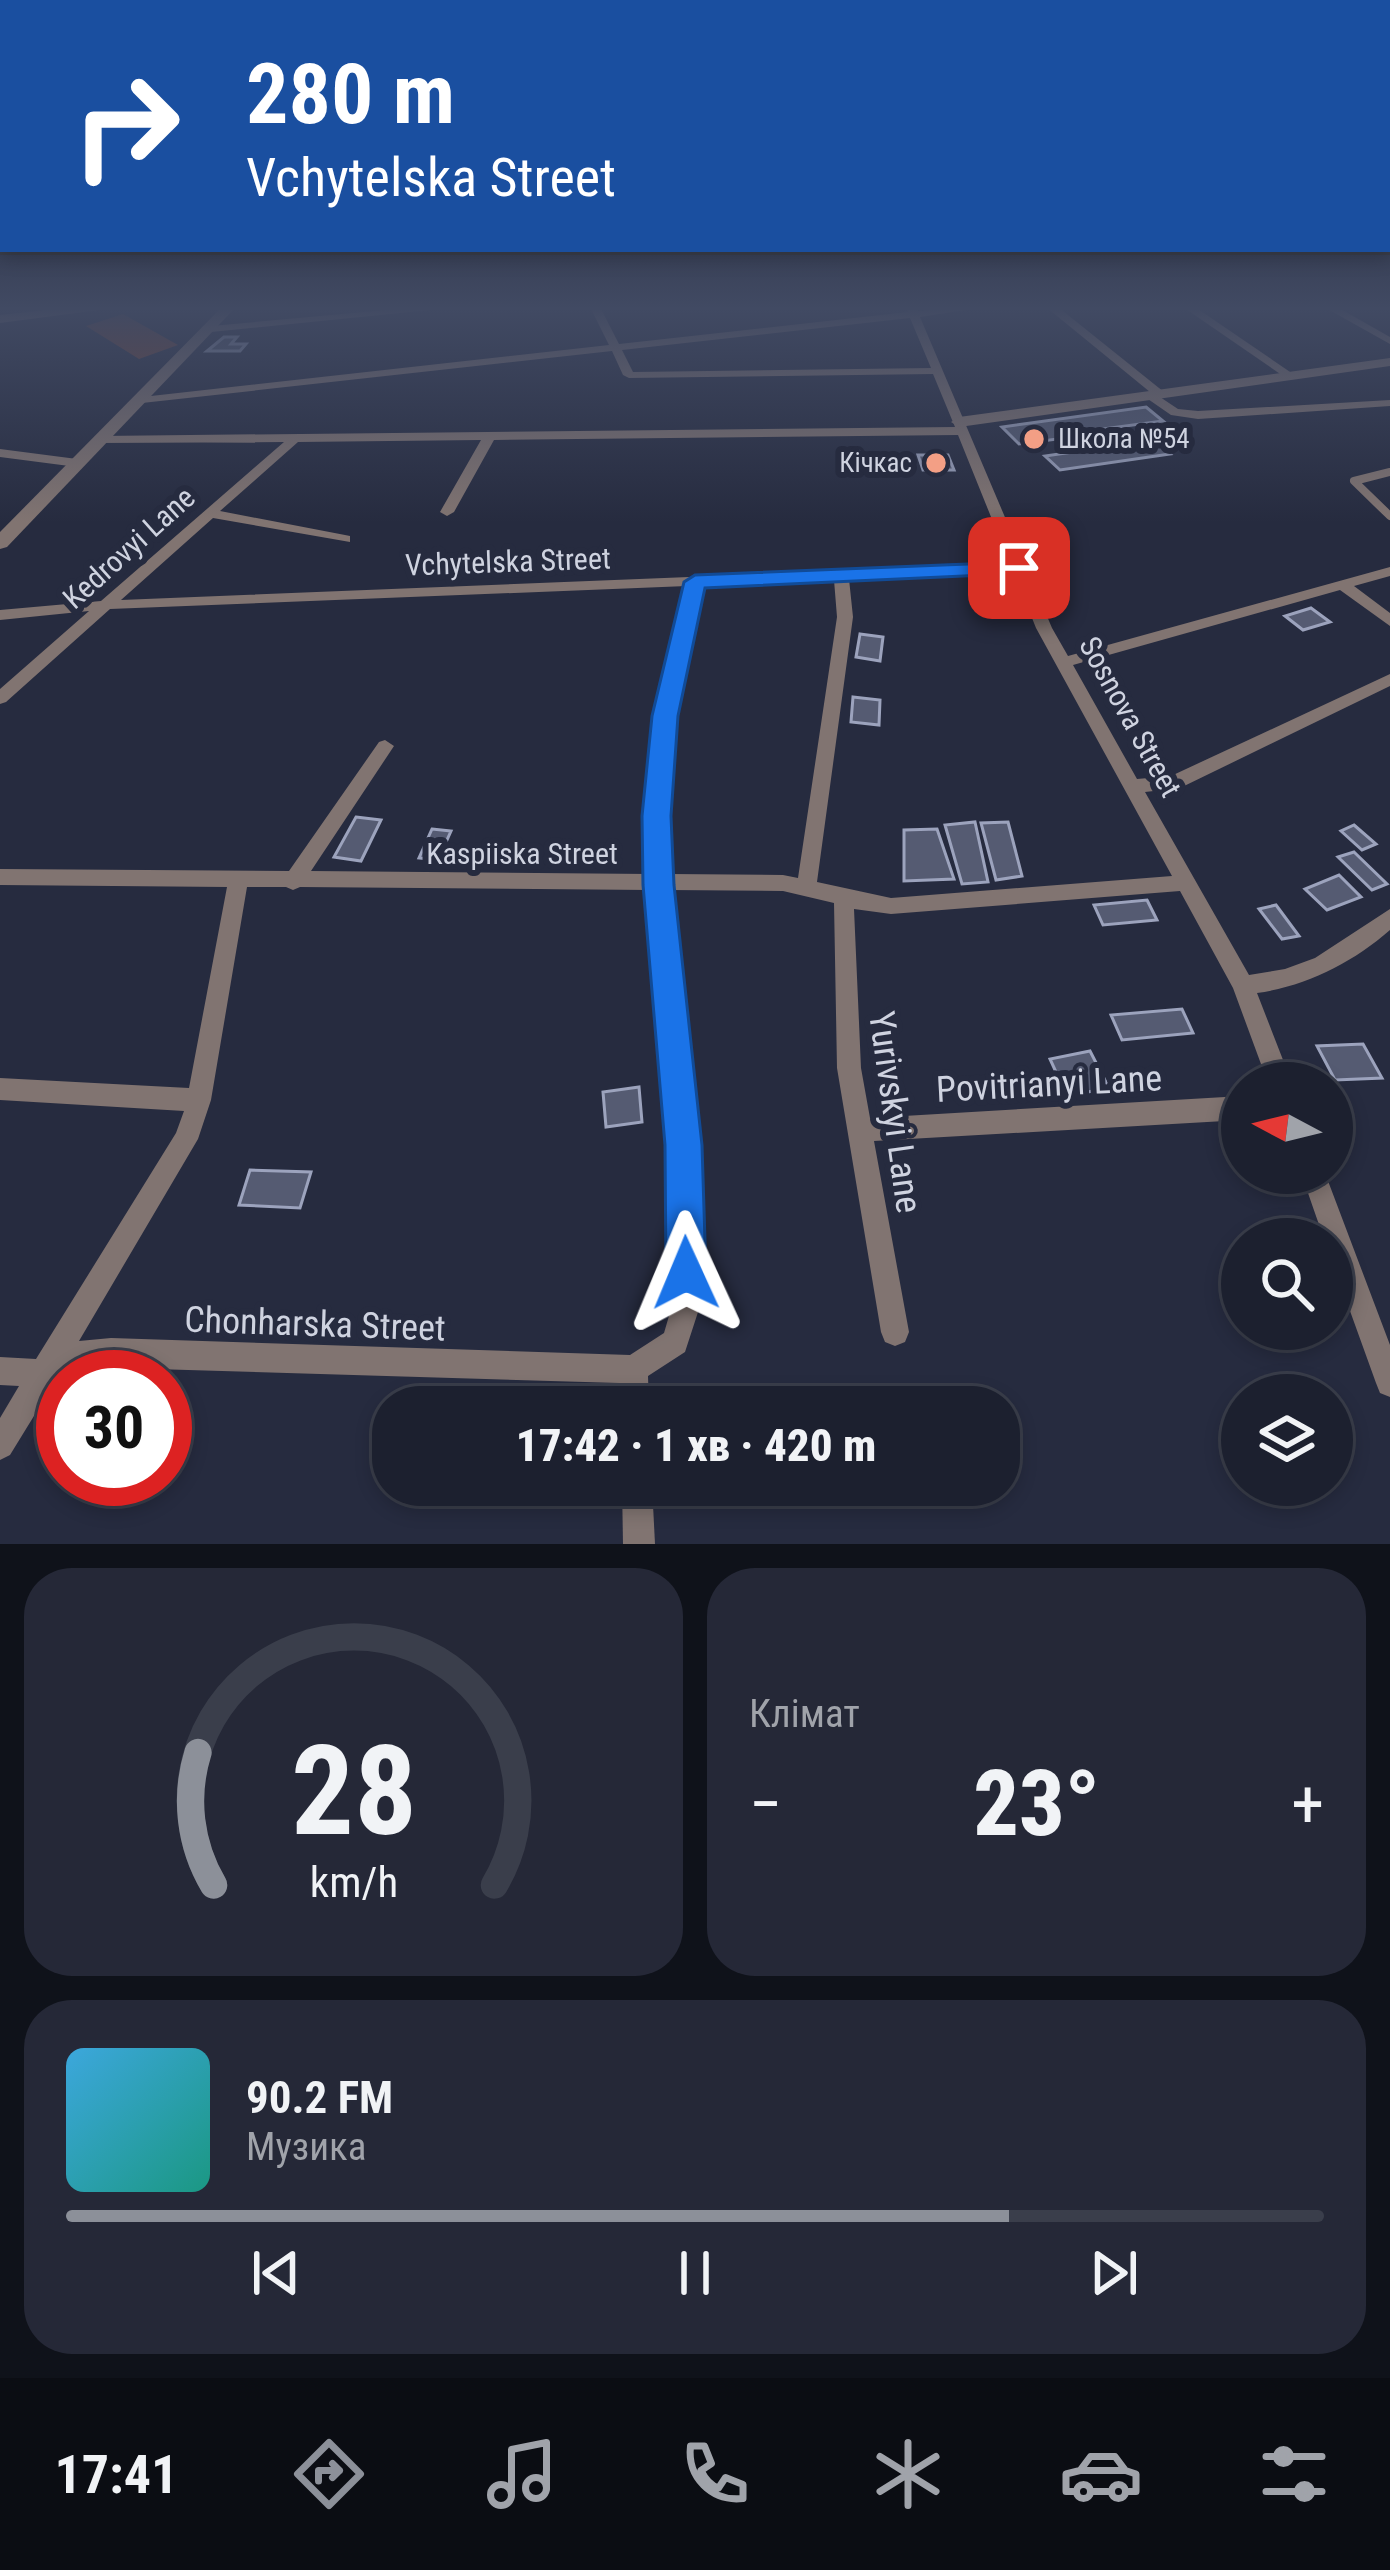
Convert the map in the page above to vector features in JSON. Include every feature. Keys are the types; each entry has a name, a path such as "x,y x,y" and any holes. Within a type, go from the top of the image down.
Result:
{"street":[{"path":"0,542 162,379"},
{"path":"142,400 332,379"},
{"name":"Sosnova Street","path":"940,379 1063,663 1243,985 1272,1062"},
{"path":"1136,379 1175,412 1198,415 1390,404"},
{"path":"100,440 960,426 1267,379"},
{"path":"447,512 489,436"},
{"name":"Kedrovyi Lane","path":"0,698 294,439"},
{"path":"0,453 77,463"},
{"path":"208,513 345,539"},
{"name":"Vchytelska Street","path":"0,615 104,604 1019,568"},
{"path":"1063,663 1390,571"},
{"path":"807,886 845,617 841,576"},
{"path":"634,1386 633,1369 675,1342 686,1309 683,1145 658,885 657,816 665,716 695,582"},
{"path":"1342,584 1390,621"},
{"path":"1132,786 1174,783 1390,679"},
{"path":"293,882 385,746"},
{"name":"Kaspiiska Street","path":"0,877 807,886 844,901 891,906 1182,883"},
{"path":"58,1350 186,1138 199,1100 238,882"},
{"name":"Yurivskyi Lane","path":"844,901 844,1023 895,1332"},
{"path":"1243,985 1277,983 1310,972 1355,949 1390,918"},
{"path":"0,1089 199,1100"},
{"name":"Povitrianyi Lane","path":"860,1130 1221,1109"},
{"path":"1321,1194 1383,1347 1390,1383"},
{"name":"Chonharska Street","path":"192,1355 633,1369"},
{"name":"Chonharska Street","path":"0,1371 36,1373"},
{"path":"0,1444 36,1387"},
{"path":"638,1506 639,1544"}],"lane":[{"path":"1390,472 1354,481 1390,515"}],"building":[{"name":"Школа №54","path":"1146,407 1163,421 1095,430 1115,449 1157,443 1170,454 1060,470 1045,456 1094,449 1080,436 1019,444 1002,427"},
{"name":"Кічкас","path":"918,455 948,455 954,470 923,470"},
{"path":"1311,608 1330,622 1303,630 1285,616"},
{"path":"860,634 883,637 880,661 856,657"},
{"path":"853,697 880,700 879,725 851,722"},
{"path":"356,817 381,820 361,861 334,857"},
{"path":"975,822 988,882 962,884 945,825"},
{"path":"1008,822 1022,876 996,880 981,823"},
{"path":"1354,825 1376,844 1362,850 1341,831"},
{"path":"432,829 451,831 438,860 419,858"},
{"path":"937,829 954,879 904,881 904,830"},
{"path":"1354,852 1387,884 1372,890 1338,857"},
{"path":"1339,875 1361,897 1327,910 1305,889"},
{"path":"1147,900 1157,920 1103,925 1094,905"},
{"path":"1276,905 1299,936 1282,939 1259,909"},
{"path":"1182,1009 1193,1033 1122,1040 1111,1015"},
{"path":"1363,1044 1382,1078 1353,1079 1353,1062 1325,1062 1317,1046"},
{"path":"1090,1051 1109,1088 1067,1096 1050,1059"},
{"path":"639,1087 642,1122 606,1127 603,1092"},
{"path":"250,1170 311,1172 300,1208 239,1205"}],"place":[{"name":"Школа №54","path":"1034,439"},
{"name":"Кічкас","path":"936,463"}],"route":[{"path":"686,1273 683,1145 658,885 657,816 665,716 695,582 1019,568"}]}
